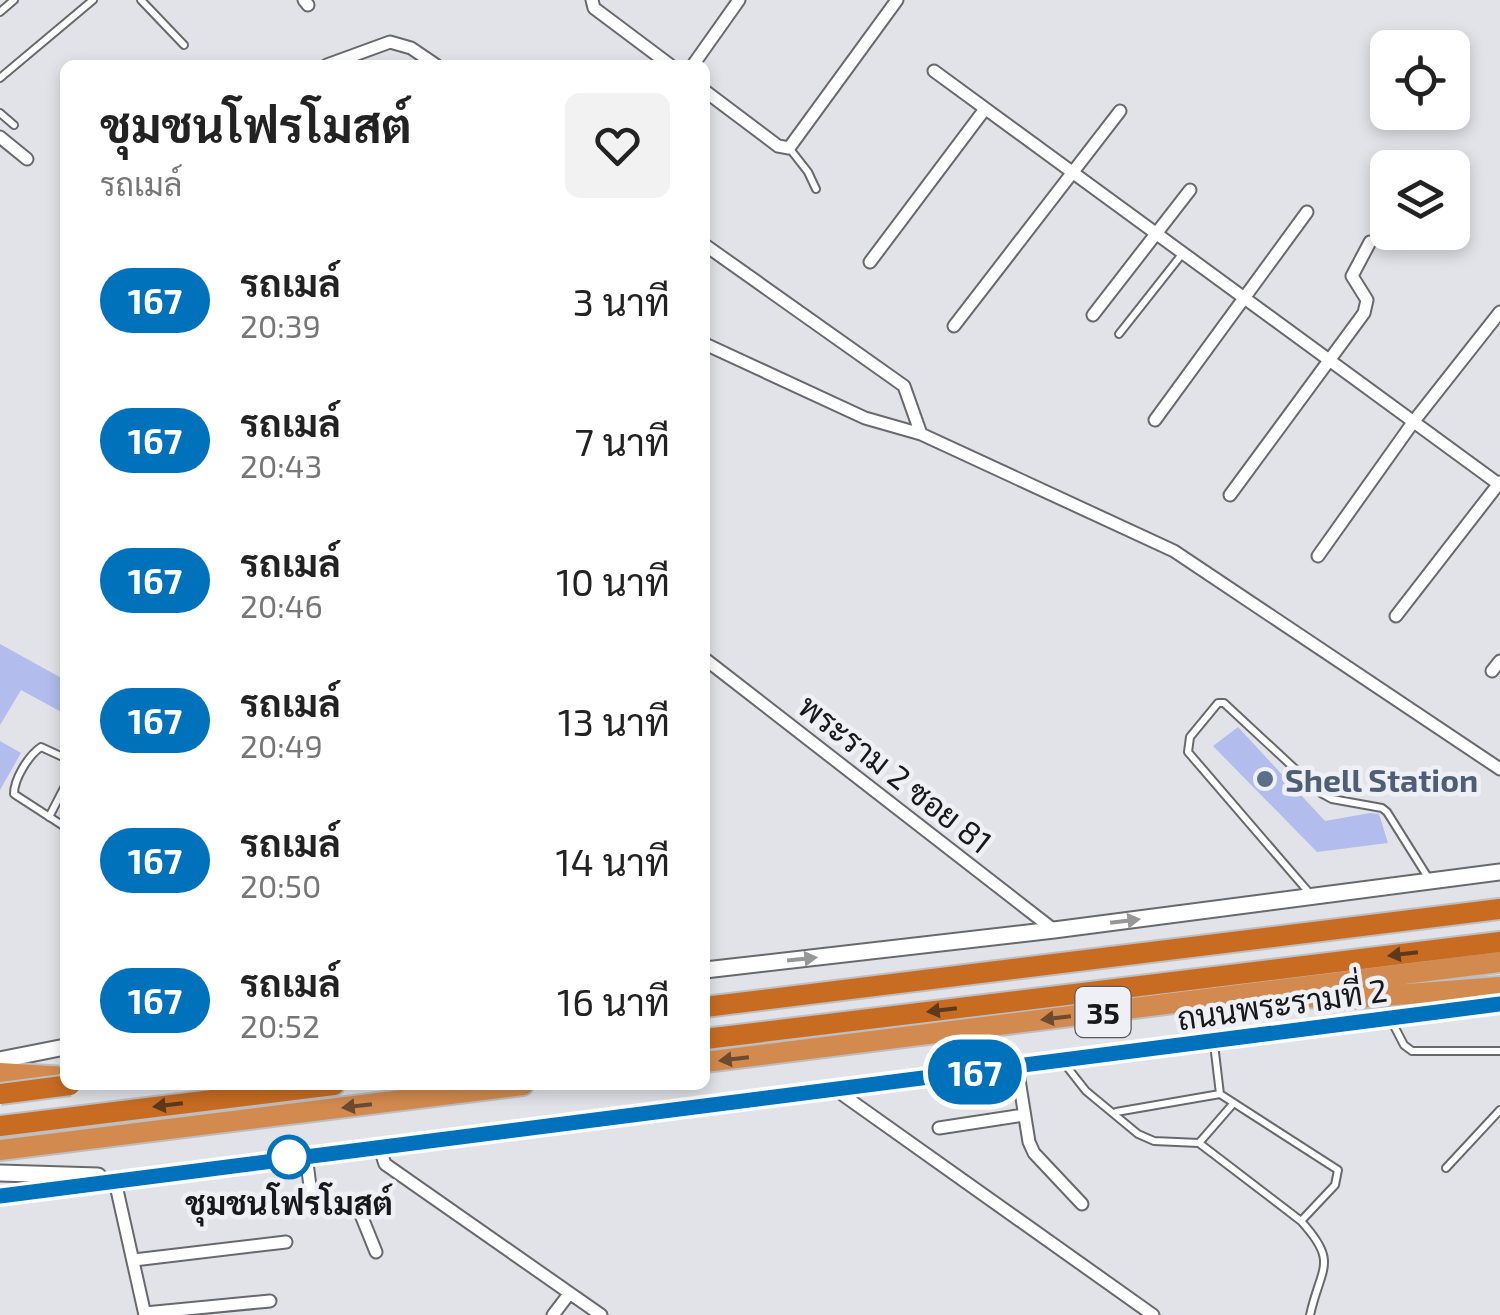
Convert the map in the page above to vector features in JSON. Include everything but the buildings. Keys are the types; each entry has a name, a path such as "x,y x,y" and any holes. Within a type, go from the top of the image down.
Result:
{"highway":[{"path":"710,1006 1500,910"},
{"path":"710,1039 1500,942"},
{"name":"ถนนพระรามที่ 2","path":"710,1061 1500,962"},
{"path":"1245,994 1342,999 1500,986"},
{"path":"0,1073 60,1077"},
{"path":"0,1094 60,1086"},
{"path":"0,1126 293,1090"},
{"path":"0,1150 482,1090"},
{"path":"0,1162 126,1134"}],"main road":[{"path":"710,969 1500,872"},
{"name":"ถนนพระรามที่ 2","path":"0,1196 1500,1004"},
{"path":"0,1049 60,1044"},
{"path":"0,1060 60,1045"},
{"path":"0,1173 142,1177"}],"street":[{"path":"592,0 594,8 663,60"},
{"path":"697,60 739,0"},
{"path":"710,95 778,146 789,148 896,0"},
{"path":"341,60 390,42 410,48 428,60"},
{"path":"934,71 1500,484 1396,616"},
{"path":"870,262 986,109"},
{"path":"954,326 1120,111"},
{"path":"0,137 27,159"},
{"path":"1093,315 1190,190"},
{"path":"1155,420 1307,212"},
{"path":"1230,495 1366,308 1366,297 1352,276 1370,242"},
{"path":"710,249 904,386 921,434"},
{"path":"1318,556 1414,421 1500,312"},
{"path":"710,346 865,418 921,434 1174,551 1500,769"},
{"name":"พระราม 2 ซอย 81","path":"710,663 1054,930"},
{"path":"1017,1066 1034,1152 1082,1204"},
{"path":"836,1090 1153,1315"},
{"path":"939,1128 1024,1115"},
{"path":"380,1146 385,1164 601,1315"},
{"path":"306,1155 312,1194 359,1210 376,1252"},
{"path":"115,1181 145,1314 270,1302"},
{"path":"134,1260 286,1242"},
{"path":"554,1315 569,1294"}],"lane":[{"path":"0,12 14,0"},
{"path":"0,78 93,0"},
{"path":"142,0 184,45"},
{"path":"0,114 14,125"},
{"path":"789,148 808,172 816,190"},
{"path":"1119,334 1184,252"},
{"path":"1312,896 1188,752 1190,737 1218,702 1224,703 1321,793 1387,812 1430,881"},
{"path":"60,756 41,747 14,785 14,794 21,800 60,824"},
{"path":"49,816 60,795"},
{"path":"1390,1019 1404,1045 1412,1051 1500,1051"},
{"path":"1214,1042 1220,1094 1338,1170 1335,1185 1300,1221"},
{"path":"1063,1061 1086,1091 1138,1134 1154,1142 1200,1143 1300,1221 1320,1242 1326,1261 1310,1315"},
{"path":"1115,1112 1220,1094"},
{"path":"1200,1143 1232,1105"},
{"path":"1446,1168 1500,1110"}],"bus line":[{"name":"167","path":"0,1196 1500,1004"}],"place":[{"name":"Shell Station","path":"1265,779"},
{"name":"ชุมชนโฟรโมสต์","path":"289,1157"}]}
